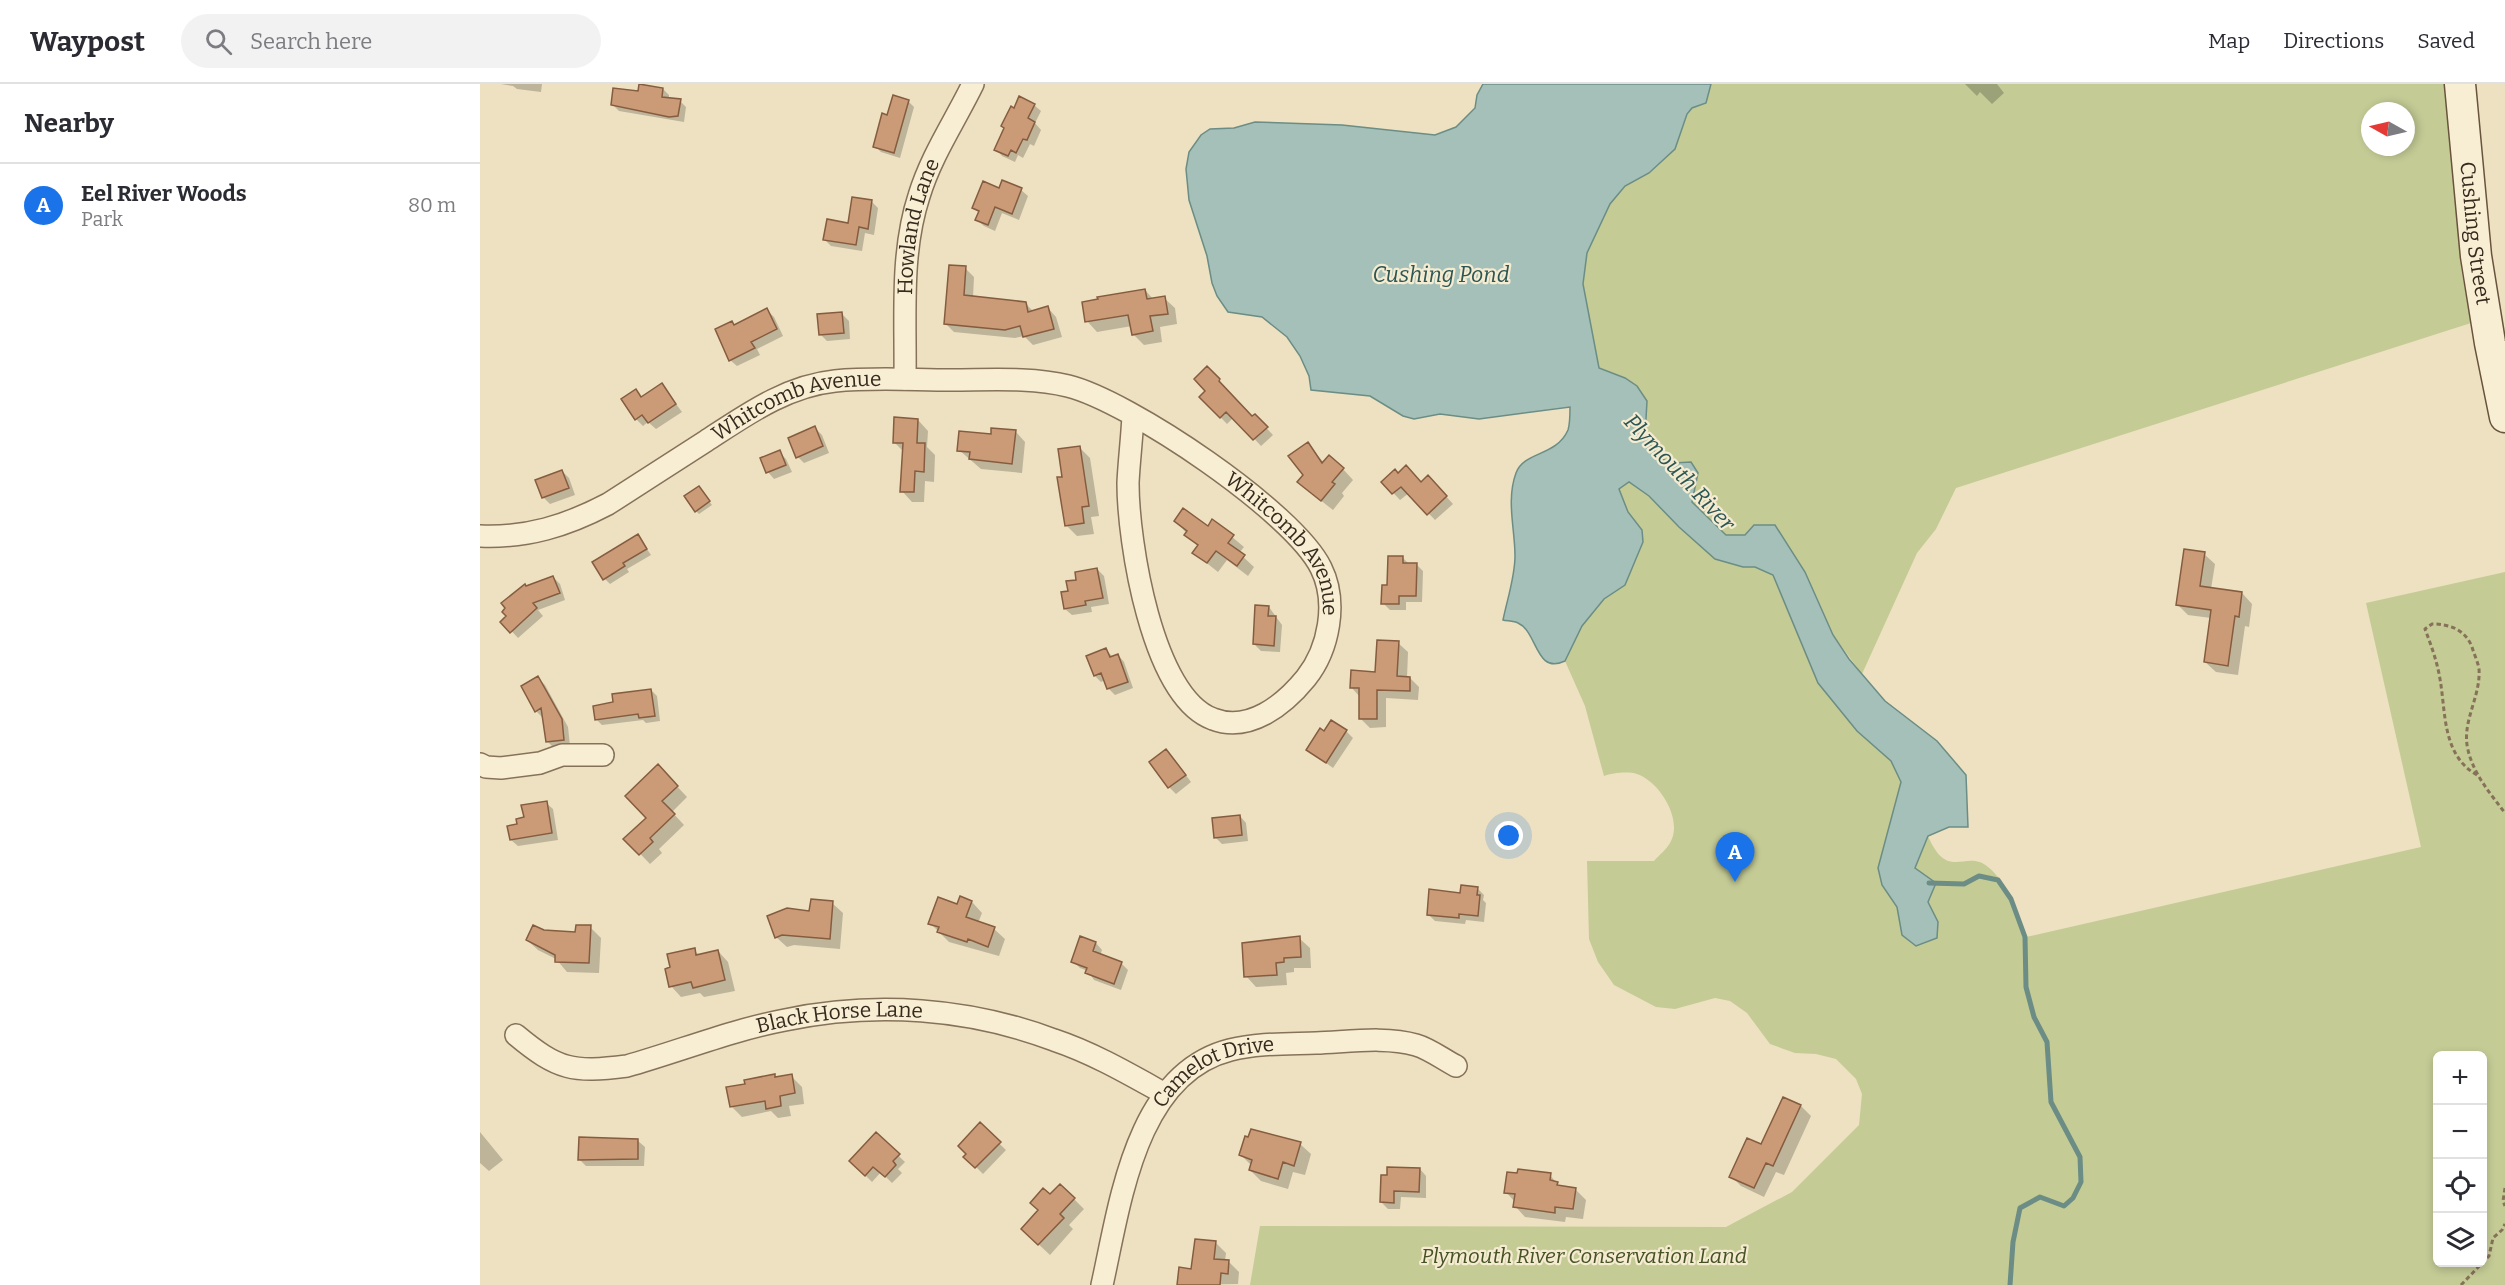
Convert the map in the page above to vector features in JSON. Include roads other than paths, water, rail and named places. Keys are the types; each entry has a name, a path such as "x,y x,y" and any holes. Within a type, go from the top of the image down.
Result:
{"street":[{"name":"Howland Lane","path":"905,380 910,232 919,195 934,159 973,84"},
{"name":"Cushing Street","path":"2460,84 2476,255 2505,417"},
{"name":"Whitcomb Avenue","path":"480,536 529,535 582,518 608,504 765,404 797,389 834,381 905,380 1006,380 1055,383 1073,387 1134,415 1244,490 1285,524 1306,546 1322,569 1328,595 1329,617 1326,638 1318,660 1287,699 1259,717 1241,724 1224,723 1205,717 1192,708 1166,665 1153,632 1144,603 1132,531 1128,483 1134,415"},
{"path":"480,764 486,767 501,768 540,763 562,755 603,755"},
{"name":"Black Horse Lane","path":"516,1035 542,1056 564,1066 605,1068 636,1063 785,1020 859,1010 921,1011 966,1016 1006,1024 1056,1040 1129,1074 1165,1094"},
{"name":"Camelot Drive","path":"1102,1285 1133,1157 1147,1124 1165,1094 1184,1075 1206,1060 1228,1050 1252,1046 1388,1042 1416,1045 1456,1066"}],"water":[{"name":"Cushing Pond","path":"1483,84 1711,84 1706,103 1692,108 1687,114 1675,149 1649,173 1625,186 1610,204 1587,253 1583,284 1599,368 1625,378 1637,386 1647,401 1645,436 1659,458 1673,463 1691,462 1698,473 1692,502 1726,535 1745,535 1754,525 1775,525 1805,572 1833,635 1849,659 1885,701 1937,741 1966,775 1968,827 1949,827 1928,836 1915,868 1936,883 1928,902 1938,922 1937,938 1916,946 1902,935 1897,907 1882,885 1878,868 1901,782 1891,761 1857,731 1818,683 1773,575 1755,567 1743,567 1715,559 1649,496 1629,482 1619,489 1628,512 1642,530 1643,542 1625,585 1604,599 1582,626 1565,661 1555,664 1548,662 1542,658 1525,628 1516,622 1503,620 1515,564 1511,504 1513,483 1520,466 1563,439 1569,428 1570,407 1479,419 1440,414 1414,419 1403,416 1370,396 1311,390 1309,376 1300,356 1287,337 1262,317 1228,312 1217,296 1189,200 1186,169 1189,152 1201,135 1210,129 1234,128 1255,122 1342,125 1435,135 1456,127 1475,108 1477,95"}],"waterway":[{"name":"Plymouth River","path":"1929,883 1964,884 1979,876 1998,880 2011,899 2025,937 2026,987 2034,1017 2047,1042 2051,1102 2080,1157 2081,1182 2073,1198 2064,1206 2040,1197 2020,1208 2013,1242 2010,1285"}],"place":[{"name":"Eel River Woods","path":"1735,882"}],"park label":[{"name":"Plymouth River Conservation Land","path":"1584,1256"}]}
